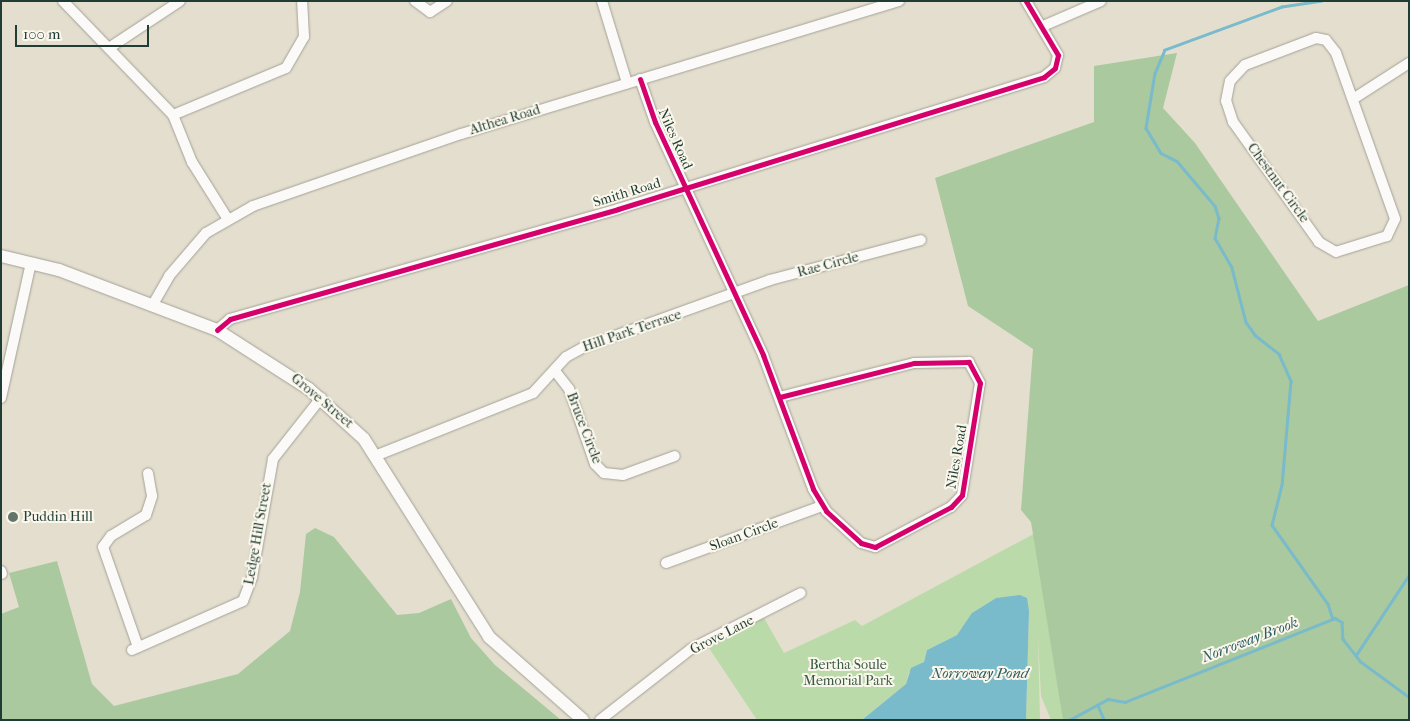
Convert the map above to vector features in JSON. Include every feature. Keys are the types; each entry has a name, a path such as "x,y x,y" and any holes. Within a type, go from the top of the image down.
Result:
{"street":[{"path":"63,1 173,116 192,162 227,218"},
{"path":"108,48 180,1"},
{"path":"173,116 286,68 304,37 302,1"},
{"path":"416,1 430,12 447,1"},
{"path":"602,1 627,84"},
{"name":"Althea Road","path":"152,306 194,246 227,218 452,136 899,1"},
{"path":"1026,1 1042,26 1102,1"},
{"name":"Smith Road","path":"217,330 230,319 684,186 1044,76 1054,71 1058,59 1042,26"},
{"name":"Chestnut Circle","path":"1316,38 1334,49 1352,99 1395,223 1384,238 1332,252 1319,242 1234,122 1226,96 1230,80 1245,65 1316,38"},
{"path":"1352,99 1409,63"},
{"name":"Niles Road","path":"640,79 684,186 736,294 780,397 822,506 857,540 875,547 955,504 966,480 978,373 965,360 921,362 780,397"},
{"name":"Rae Circle","path":"736,294 770,280 921,240"},
{"name":"Grove Street","path":"1,256 31,263 217,330 270,361 321,398 349,422 375,456 484,632 510,660 582,720"},
{"path":"1,398 31,263"},
{"name":"Hill Park Terrace","path":"375,456 527,396 579,349 736,294"},
{"name":"Bruce Circle","path":"555,371 570,389 594,460 604,472 623,474 675,456"},
{"name":"Ledge Hill Street","path":"148,473 152,496 146,515 111,536 103,547 135,649 243,601 252,577 273,459 321,398"},
{"name":"Sloan Circle","path":"666,564 822,506"},
{"name":"Grove Lane","path":"600,720 691,649 802,593"}],"green space":[{"path":"1177,53 1163,108 1195,143 1318,321 1409,285 1409,720 1063,720 1031,522 1021,510 1033,349 968,306 935,178 1094,122 1094,66"},
{"name":"Bertha Soule Memorial Park","path":"1082,508 1188,720 1051,720 1041,696 1038,637 1040,720 1026,720 1029,611 1024,596 996,598 975,611 957,635 927,650 924,662 909,672 906,684 862,720 757,720 709,648 764,618 784,653 855,620 862,626"},
{"path":"315,528 334,537 397,615 419,613 451,599 471,638 495,665 561,720 1,720 1,614 19,607 9,573 57,561 92,684 114,706 238,674 290,631 300,592 306,534"}],"water":[{"name":"Norroway Pond","path":"1020,595 1027,598 1029,611 1026,720 862,720 906,684 911,668 924,662 927,650 957,635 972,613 996,598"}],"waterway":[{"path":"1322,1 1282,7 1165,50 1155,73 1146,128 1161,153 1177,161 1215,206 1219,218 1215,238 1232,268 1246,322 1255,335 1279,354 1291,381 1282,485 1272,525 1328,604 1333,619"},
{"path":"1356,655 1409,575"},
{"name":"Norroway Brook","path":"1069,720 1108,699 1125,702 1335,618 1342,622 1343,639 1360,661 1409,697"},
{"path":"1098,705 1104,720"}],"cycle path":[{"path":"217,330 230,319 618,209 1044,77 1055,68 1058,55 1026,1"},
{"path":"640,79 655,122 763,355 813,489 826,511 861,543 875,547 951,507 962,495 980,383 969,362 914,363 780,397"}],"place":[{"name":"Puddin Hill","path":"13,517"}]}
